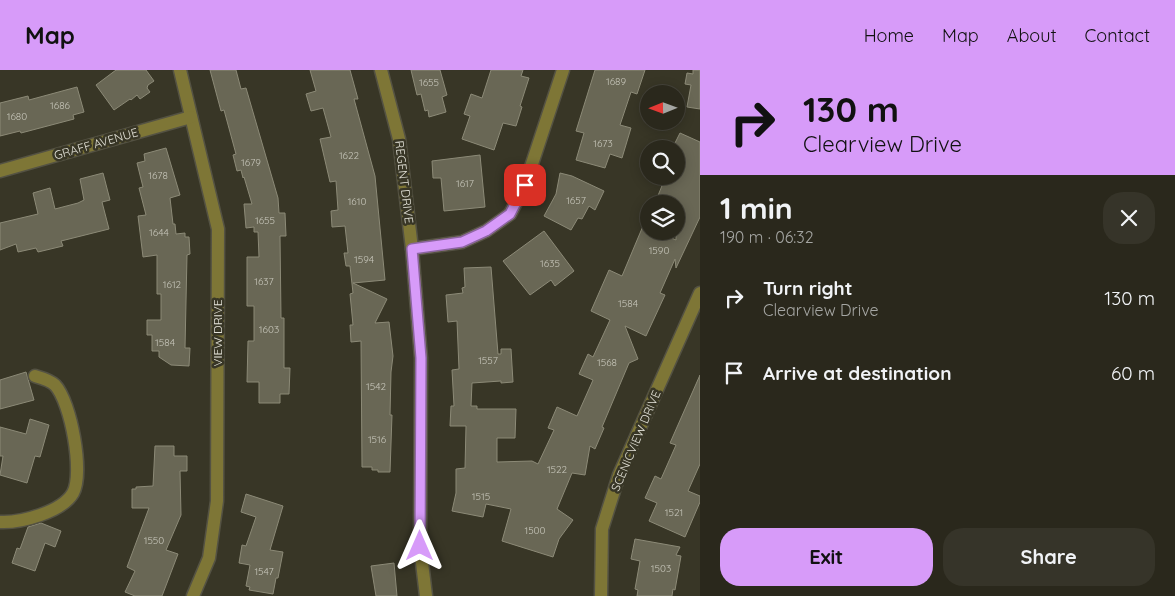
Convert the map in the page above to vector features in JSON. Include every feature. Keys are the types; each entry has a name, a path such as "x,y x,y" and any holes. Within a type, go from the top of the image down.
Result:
{"street":[{"name":"VIEW DRIVE","path":"180,70 218,229 217,501 209,558 193,596"},
{"name":"REGENT DRIVE","path":"381,70 399,139 412,249 421,358 420,546 426,596"},
{"path":"412,249 462,242 486,231 510,214 525,185 563,70"},
{"name":"GRAFF AVENUE","path":"0,172 192,117"},
{"name":"SCENICVIEW DRIVE","path":"601,596 602,529 619,475 700,293"},
{"path":"0,522 22,520 41,514 62,503 72,494 75,487 76,467 73,424 55,385 44,378 35,376"}],"building":[{"path":"116,70 146,70 154,81 148,85 147,88 150,92 140,99 137,95 114,110 96,85"},
{"path":"210,70 236,70 241,89 246,88 278,198 279,213 285,213 286,236 280,236 281,318 284,318 284,368 290,368 289,394 280,394 280,403 259,403 259,382 247,382 248,341 254,341 254,306 247,306 247,257 259,257 258,232 254,232 254,227 246,228 244,204 252,204 241,170 237,171 233,155 236,154 224,110 221,111"},
{"path":"310,70 350,70 358,99 354,99 375,176 385,280 353,283 387,299 375,323 389,322 393,356 391,372 390,472 378,472 378,470 372,470 372,467 362,467 361,341 351,342 350,325 353,325 350,294 353,293 350,266 346,266 344,253 348,253 345,226 332,227 331,211 338,210 336,181 330,182 320,139 331,137 323,108 311,111 306,94 316,91"},
{"path":"411,70 440,70 447,95 442,97 446,112 429,117 428,110 425,111 421,94 417,95"},
{"path":"491,70 523,70 521,76 529,78 516,126 503,123 494,150 462,139 470,116 464,114 471,94 482,98"},
{"path":"595,70 645,70 637,94 631,92 620,125 631,128 622,158 610,154 605,168 576,160 584,133 576,131"},
{"path":"693,70 700,70 700,109 687,107 691,85 685,84 687,73 693,74"},
{"path":"77,87 84,112 73,115 74,119 21,133 20,131 0,136 0,103 28,96 29,100"},
{"path":"680,133 700,142 700,217 676,268 675,259 660,293 665,295 646,336 625,326 638,359 629,363 602,427 604,428 595,449 590,446 585,475 572,473 557,509 573,520 559,539 553,557 502,541 511,509 486,504 483,517 452,511 456,493 456,469 465,468 466,426 450,426 451,406 454,406 452,370 459,369 457,321 448,322 446,295 463,293 462,288 465,287 464,268 491,267 498,354 501,354 501,349 511,349 513,382 472,383 471,406 477,406 477,409 516,409 515,438 497,438 497,462 532,461 538,464 554,430 548,428 557,407 577,416 593,380 579,374 588,354 593,357 610,320 591,311 609,270 622,276 640,233 640,240 685,240 685,195 658,195 662,185 685,185 685,140 676,140"},
{"path":"166,148 180,195 170,198 173,224 175,224 176,234 185,233 185,237 189,237 190,254 187,255 185,348 190,348 189,366 171,365 159,357 159,351 152,351 152,335 147,335 147,320 161,320 161,294 157,294 157,255 143,257 138,216 146,215 139,188 143,187 137,163 145,161 144,154"},
{"path":"480,155 485,207 444,211 441,178 433,178 432,161"},
{"path":"103,173 110,200 102,202 109,229 61,241 63,246 38,252 36,248 18,252 16,244 0,250 0,223 38,214 33,193 50,188 55,209 78,203 84,200 80,179"},
{"path":"560,173 572,176 604,191 595,210 589,206 582,219 578,218 571,230 544,216 556,194"},
{"path":"544,231 574,271 555,286 551,280 530,295 503,261"},
{"path":"26,372 34,400 0,409 0,380"},
{"path":"700,375 700,464 688,491 700,496 700,502 685,537 649,521 657,503 645,498 655,476 661,479 676,445 670,443"},
{"path":"30,419 49,425 40,457 35,456 27,483 0,475 3,456 0,456 0,427 26,434"},
{"path":"155,446 174,446 174,456 187,456 187,471 180,471 181,515 166,550 178,554 162,596 135,596 125,592 135,571 127,567 149,508 132,508 132,489 153,486"},
{"path":"246,494 283,506 270,550 283,552 273,594 249,590 250,587 246,586 250,565 239,563 242,545 246,546 256,517 241,512"},
{"path":"41,523 61,531 55,547 45,543 35,571 12,563 17,548 20,549 28,527"},
{"path":"635,539 680,547 676,555 681,556 675,590 673,589 672,596 637,596 638,590 635,589 640,561 631,559"},
{"path":"394,563 397,596 376,596 371,566"}],"route":[{"path":"420,546 421,358 412,249 462,242 486,231 510,214 525,185"}]}
